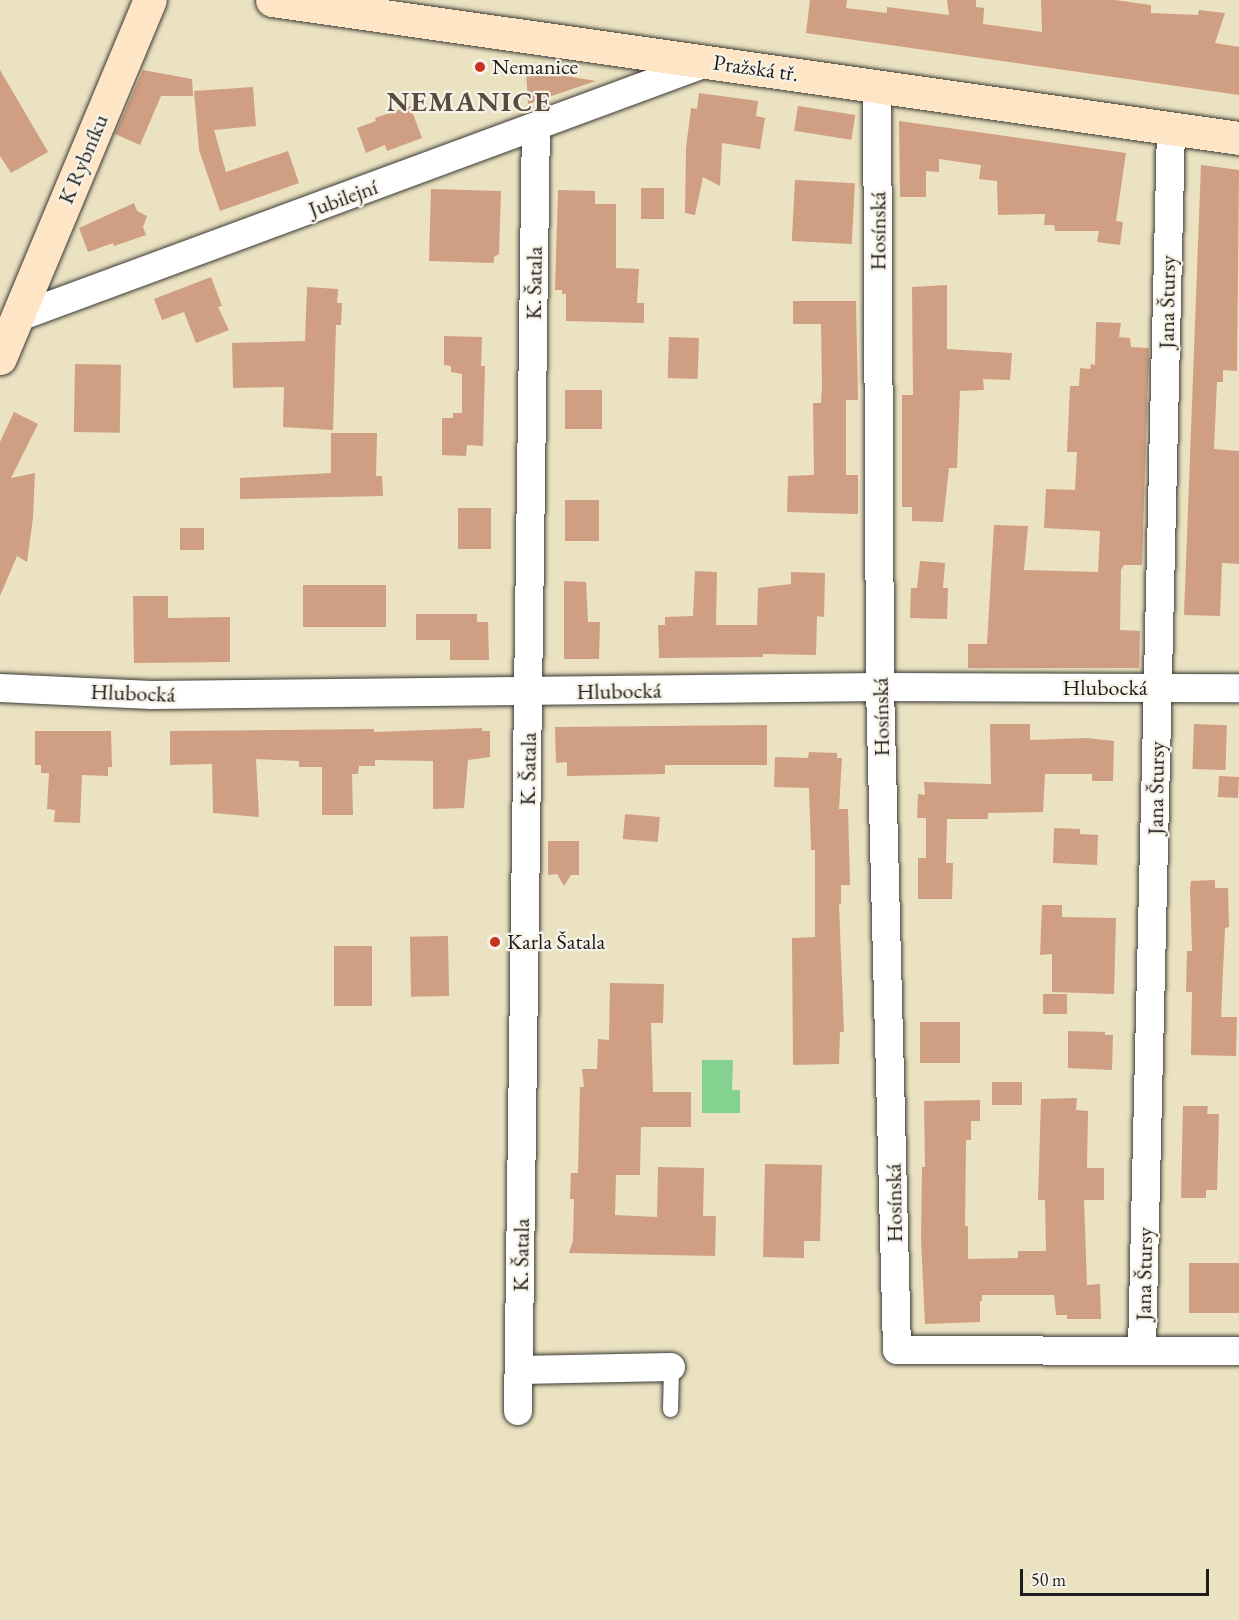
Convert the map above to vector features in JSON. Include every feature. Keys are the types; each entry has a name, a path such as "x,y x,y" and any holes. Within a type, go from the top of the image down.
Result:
{"main road":[{"name":"K Rybníku","path":"16,318 150,0"},
{"name":"Pražská tř.","path":"272,0 1239,138"},
{"path":"0,358 16,318"}],"street":[{"name":"Jubilejní","path":"16,318 536,128 709,62"},
{"name":"Hosínská","path":"878,85 880,687 897,1350 1142,1350"},
{"name":"K. Šatala","path":"518,1411 536,128"},
{"name":"Jana Štursy","path":"1171,128 1142,1350 1239,1351"},
{"name":"Hlubocká","path":"0,688 152,695 880,687 1239,688"},
{"path":"519,1370 671,1367"}],"lane":[{"path":"670,1409 671,1367"}],"green space":[{"path":"702,1060 733,1060 732,1090 740,1090 740,1113 702,1113"}],"building":[{"path":"810,0 847,0 846,8 887,13 887,7 949,15 947,0 976,0 976,7 984,8 983,24 1042,32 1041,0 1115,0 1151,5 1151,13 1198,15 1199,10 1225,13 1215,43 1239,47 1239,95 806,33"},
{"path":"0,70 48,152 11,173 0,156"},
{"path":"143,70 192,79 193,96 161,96 140,145 115,134"},
{"path":"526,70 554,74 596,81 528,104"},
{"path":"253,87 256,126 214,130 226,172 288,151 299,183 220,211 199,150 194,91"},
{"path":"699,93 758,101 756,116 765,118 760,149 722,143 720,186 703,177 695,215 685,213 686,148 691,108 697,109"},
{"path":"410,106 422,138 387,151 385,145 366,153 357,128 376,121 375,118"},
{"path":"798,106 855,115 851,140 794,131"},
{"path":"899,121 1126,153 1116,221 1123,222 1120,245 1097,242 1099,231 1055,231 1054,225 1044,225 1045,214 998,215 997,181 979,179 981,165 939,159 939,172 926,171 926,197 900,197"},
{"path":"1201,165 1239,170 1237,371 1223,370 1223,382 1217,382 1214,449 1239,451 1239,564 1222,563 1220,616 1184,615"},
{"path":"795,180 855,183 852,244 792,241"},
{"path":"641,188 664,188 664,219 641,219"},
{"path":"431,189 501,191 499,254 494,257 494,263 429,261"},
{"path":"558,190 595,191 595,204 616,204 616,268 639,269 637,303 644,303 644,323 566,321 566,294 562,294 562,290 555,290"},
{"path":"134,203 137,211 147,216 143,227 146,235 88,252 79,228"},
{"path":"211,277 222,306 218,307 229,330 196,343 184,312 162,320 154,299"},
{"path":"947,285 947,349 1012,353 1010,380 983,379 984,390 960,391 957,468 949,468 943,522 912,521 912,507 902,507 902,395 913,395 912,287"},
{"path":"307,287 338,289 337,303 342,303 341,325 336,325 333,430 283,427 284,387 233,388 232,343 305,341"},
{"path":"793,301 856,301 858,400 846,400 846,475 858,475 858,514 787,512 788,476 814,475 813,403 821,403 822,387 821,324 793,324"},
{"path":"1096,322 1121,323 1119,337 1130,338 1131,347 1149,348 1142,565 1124,565 1121,570 1120,630 1140,631 1139,668 968,668 968,644 987,644 994,525 1028,526 1024,570 1098,572 1100,531 1044,528 1046,489 1075,490 1077,452 1067,452 1070,386 1079,386 1080,368 1090,369 1091,364 1095,365"},
{"path":"444,336 482,337 481,366 485,366 483,446 467,445 466,456 442,455 442,418 453,418 453,413 462,413 462,374 451,372 451,366 444,365"},
{"path":"669,337 699,338 698,379 668,378"},
{"path":"75,364 121,365 120,433 74,432"},
{"path":"565,390 602,390 602,429 565,429"},
{"path":"14,412 38,424 11,478 35,473 33,518 27,562 17,556 0,596 0,442"},
{"path":"331,433 377,433 376,476 382,476 383,496 240,499 240,478 331,473"},
{"path":"565,500 599,500 599,541 565,541"},
{"path":"458,508 491,508 491,549 458,549"},
{"path":"180,528 204,528 204,550 180,550"},
{"path":"920,561 945,563 943,588 948,588 947,619 910,618 911,588 917,588"},
{"path":"695,571 717,572 716,625 757,625 758,588 791,584 791,572 825,573 824,617 817,616 816,655 763,654 763,657 659,658 658,625 665,625 665,617 693,616"},
{"path":"564,581 586,582 588,622 600,622 599,659 564,659"},
{"path":"303,585 386,585 386,627 303,627"},
{"path":"133,596 168,596 168,618 230,617 230,662 134,663"},
{"path":"416,614 477,614 477,622 488,622 489,660 450,660 450,640 416,640"},
{"path":"990,724 1030,724 1030,740 1087,738 1114,741 1113,781 1092,781 1092,774 1045,774 1043,812 988,813 988,819 947,819 946,863 953,863 952,899 918,899 918,858 926,858 926,818 917,818 918,794 925,795 924,782 991,784"},
{"path":"1194,724 1227,725 1225,770 1192,769"},
{"path":"767,725 767,765 665,765 665,774 567,776 567,762 556,763 555,727"},
{"path":"482,728 482,731 490,731 490,757 468,760 464,808 433,809 433,761 375,760 375,766 359,766 358,774 352,774 353,815 322,815 322,767 299,767 299,761 256,759 259,817 213,813 212,764 170,765 170,731 374,729 374,732"},
{"path":"35,731 111,731 112,767 108,767 108,776 82,775 80,823 54,822 55,810 47,809 49,773 41,773 41,765 35,765"},
{"path":"809,752 837,753 837,758 842,758 839,809 848,809 850,885 841,885 841,904 839,904 844,1032 840,1032 839,1064 793,1065 792,938 815,937 815,850 811,850 809,788 774,787 775,757 808,758"},
{"path":"1219,776 1239,777 1238,798 1218,797"},
{"path":"625,814 660,817 658,842 623,839"},
{"path":"1054,828 1080,829 1080,834 1098,835 1097,865 1053,863"},
{"path":"548,841 579,841 579,875 571,875 564,886 557,874 548,875"},
{"path":"1215,880 1215,888 1228,888 1229,927 1225,928 1221,1017 1237,1017 1236,1056 1191,1055 1192,992 1186,992 1187,951 1192,951 1191,881"},
{"path":"1042,905 1062,905 1062,917 1116,918 1114,994 1052,992 1052,954 1040,955"},
{"path":"448,936 449,996 411,997 410,937"},
{"path":"334,946 372,946 372,1006 334,1006"},
{"path":"610,983 664,984 663,1023 651,1023 653,1092 691,1092 691,1127 641,1127 640,1175 616,1175 615,1215 657,1217 658,1167 704,1168 703,1216 716,1216 715,1256 569,1253 573,1240 574,1199 570,1199 571,1173 578,1173 580,1087 584,1087 582,1069 597,1069 598,1039 609,1040"},
{"path":"1043,994 1067,994 1067,1014 1043,1014"},
{"path":"920,1022 960,1022 960,1063 920,1063"},
{"path":"1068,1031 1105,1032 1105,1035 1113,1035 1112,1070 1068,1068"},
{"path":"992,1082 1022,1082 1022,1105 992,1105"},
{"path":"1077,1098 1076,1110 1088,1111 1087,1168 1104,1168 1104,1200 1084,1200 1087,1285 1100,1284 1101,1319 1067,1319 1067,1315 1056,1315 1054,1295 982,1295 980,1322 925,1324 921,1239 922,1167 925,1167 924,1101 980,1100 980,1121 971,1121 971,1140 966,1140 965,1226 968,1226 968,1259 1018,1258 1018,1251 1046,1251 1045,1200 1038,1200 1041,1099"},
{"path":"1183,1106 1208,1106 1207,1114 1219,1114 1217,1190 1206,1190 1206,1198 1181,1198"},
{"path":"765,1164 822,1165 820,1241 804,1241 804,1258 763,1257"},
{"path":"1189,1263 1239,1263 1239,1313 1189,1313"}],"place":[{"name":"Nemanice","path":"480,67"},
{"name":"Karla Šatala","path":"495,942"}],"district":[{"name":"NEMANICE","path":"469,101"}]}
